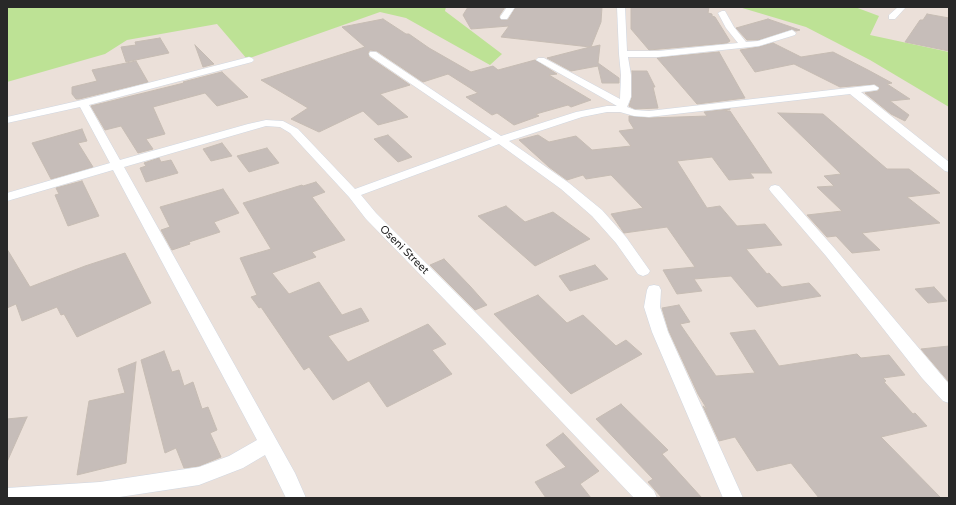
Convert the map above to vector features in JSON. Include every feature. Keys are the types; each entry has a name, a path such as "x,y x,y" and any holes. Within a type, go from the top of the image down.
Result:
{"street":[{"path":"504,17 511,7"},
{"path":"621,7 623,54 626,75 626,97 622,107"},
{"path":"892,17 902,7"},
{"path":"722,13 730,28 744,45"},
{"path":"623,54 658,54 744,45 773,40 792,33"},
{"path":"373,54 565,186 596,213 621,240 643,271"},
{"path":"7,120 83,103 249,60"},
{"path":"541,60 634,113 649,114 874,88"},
{"path":"852,90 949,168"},
{"path":"83,103 267,444 288,479 296,498"},
{"path":"353,194 500,140 580,114 622,107"},
{"name":"Oseni Street","path":"7,198 248,127 266,123 283,124 294,131 353,194 370,216 502,348 647,498"},
{"path":"775,189 831,253 928,373 949,396"},
{"path":"654,290 652,307 660,332 733,498"},
{"path":"7,497 99,495 198,476 236,462 267,444"}],"green space":[{"path":"7,7 446,7 445,11 502,54 490,65 406,18 380,12 247,59 217,24 127,40 105,54 7,82"},
{"path":"739,7 855,7 879,16 870,35 949,52 949,107 870,60 806,27"}],"building":[{"path":"468,7 505,7 499,16 501,20 508,20 516,7 602,7 601,22 591,47 600,45 598,63 619,78 619,83 602,83 598,66 571,71 547,58 590,47 501,37 509,26 471,29 463,15"},
{"path":"631,7 709,7 708,13 715,17 730,41 727,43 649,50 631,29"},
{"path":"927,14 949,18 949,51 905,42 920,20 923,20"},
{"path":"383,19 471,72 493,66 498,70 535,60 557,74 549,75 591,100 571,107 568,105 536,114 539,116 514,125 497,113 492,115 466,97 478,93 448,74 423,82 377,51 370,50 368,53 369,57 410,85 380,94 408,117 378,125 363,111 319,132 291,119 308,108 261,80 365,47 342,27"},
{"path":"768,19 800,30 796,31 792,29 758,40 747,40 736,28"},
{"path":"160,38 169,53 126,62 121,47 136,45 135,42"},
{"path":"773,43 801,57 833,52 868,70 892,83 887,84 910,99 890,101 909,115 905,121 891,114 865,93 878,91 880,88 875,84 840,87 794,64 755,72 740,50"},
{"path":"195,45 214,64 203,67"},
{"path":"719,52 745,98 697,104 657,58"},
{"path":"136,61 148,82 79,99 76,99 72,94 72,87 97,81 92,70"},
{"path":"632,71 647,71 655,87 653,87 658,108 635,109 629,106 632,97"},
{"path":"222,72 248,97 217,106 205,93 153,107 165,134 146,139 153,149 138,153 121,126 105,130 91,106 184,83 183,82"},
{"path":"730,109 725,111 730,111 772,173 750,173 754,178 729,180 712,157 677,161 707,208 720,206 737,226 765,224 782,245 746,249 767,274 769,273 782,287 809,283 821,296 757,307 731,276 694,279 702,291 677,294 663,270 695,267 667,227 624,233 611,214 643,208 611,175 586,179 583,175 567,180 549,167 519,140 538,135 549,142 576,136 592,150 631,146 619,131 634,129 629,121 629,116 649,118 707,116 704,112"},
{"path":"778,113 823,114 887,169 909,169 940,193 907,197 940,223 862,233 880,250 852,253 836,236 827,237 807,215 842,211 817,187 834,186 824,176 841,174"},
{"path":"82,129 87,141 78,143 93,167 51,179 32,143"},
{"path":"388,135 412,157 398,162 374,139"},
{"path":"222,143 232,156 211,161 203,149"},
{"path":"267,148 279,163 249,172 237,156"},
{"path":"159,158 161,162 171,160 178,173 146,182 140,168 146,166 144,163"},
{"path":"82,181 99,216 68,226 55,195 59,194 56,188"},
{"path":"316,182 325,192 312,197 345,240 312,252 316,257 272,273 289,294 319,282 342,315 361,308 369,321 328,336 348,362 428,324 446,344 432,350 452,374 387,407 369,381 333,400 309,367 304,370 261,307 259,308 251,297 257,295 240,258 271,249 243,203"},
{"path":"223,189 239,213 214,222 220,232 189,242 190,244 172,250 161,230 170,227 160,207"},
{"path":"506,206 525,222 553,212 590,239 535,266 478,216"},
{"path":"7,249 30,287 85,266 125,253 151,303 77,337 64,314 61,315 57,307 22,321 16,304 7,308"},
{"path":"444,259 487,305 475,310 430,265"},
{"path":"595,265 608,279 570,291 559,276"},
{"path":"934,287 947,301 928,303 915,289"},
{"path":"538,295 567,323 583,315 616,346 626,340 642,354 571,394 494,314"},
{"path":"679,305 690,322 680,324 716,376 755,373 730,333 755,330 779,366 857,354 861,358 889,355 905,375 883,378 886,381 884,382 913,414 915,413 927,426 881,437 941,498 819,498 791,463 757,471 735,437 719,441 703,406 707,409 698,394 669,331 662,308"},
{"path":"949,346 949,382 921,349"},
{"path":"164,351 172,372 179,370 184,386 193,382 202,409 208,407 217,430 210,433 221,457 199,466 184,468 176,448 165,453 141,360"},
{"path":"136,362 126,463 77,475 89,401 125,393 118,369"},
{"path":"621,404 668,450 662,454 702,498 662,498 648,482 653,479 596,419"},
{"path":"27,417 7,462 7,419"},
{"path":"563,433 599,471 580,484 591,498 546,498 535,482 566,467 546,445"}]}
